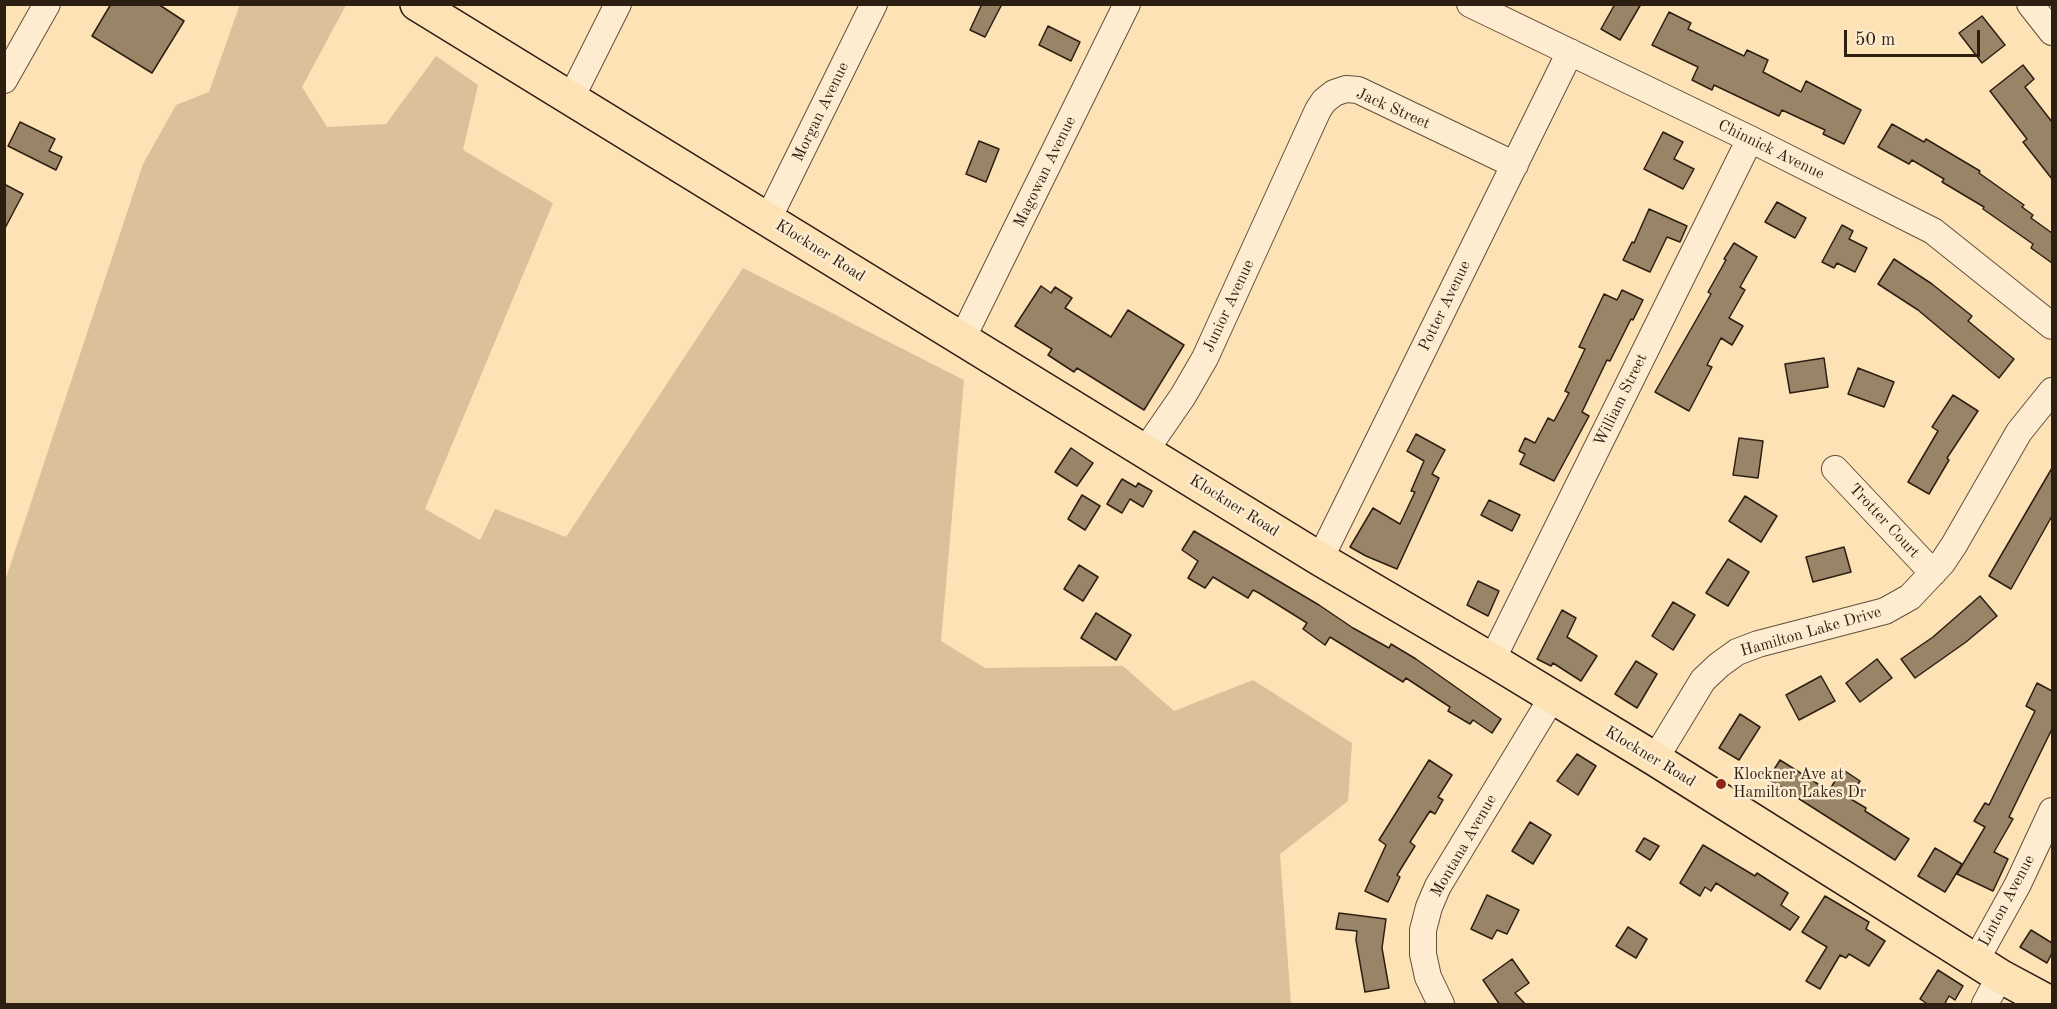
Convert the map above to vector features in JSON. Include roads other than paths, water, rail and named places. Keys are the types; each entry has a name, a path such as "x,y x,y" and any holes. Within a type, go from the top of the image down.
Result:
{"main road":[{"name":"Klockner Road","path":"417,4 1320,559 1655,759 1988,968 2052,1005"}],"street":[{"path":"4,80 47,4"},
{"path":"571,98 618,4"},
{"name":"Morgan Avenue","path":"768,219 874,4"},
{"name":"Magowan Avenue","path":"962,339 1127,4"},
{"name":"Chinnick Avenue","path":"1470,4 1750,139 1933,231 2052,326"},
{"path":"2030,4 2052,33"},
{"name":"Potter Avenue","path":"1320,559 1570,52"},
{"name":"Jack Street","path":"1299,153 1324,100 1346,89 1358,90 1515,165"},
{"name":"William Street","path":"1492,660 1750,139"},
{"name":"Junior Avenue","path":"1145,452 1183,396 1205,358 1299,153"},
{"name":"Hamilton Lake Drive","path":"1655,759 1703,680 1737,652 1758,644 1886,611 1910,597 1934,573 1954,545 2019,432 2052,391"},
{"name":"Trotter Court","path":"1835,469 1934,573"},
{"name":"Montana Avenue","path":"1441,1005 1428,976 1423,954 1423,930 1429,907 1438,886 1544,711 1554,699"},
{"name":"Linton Avenue","path":"1985,1005 1988,968 2018,885 2052,811"}],"place":[{"name":"Klockner Ave at Hamilton Lakes Dr","path":"1721,784"}]}
